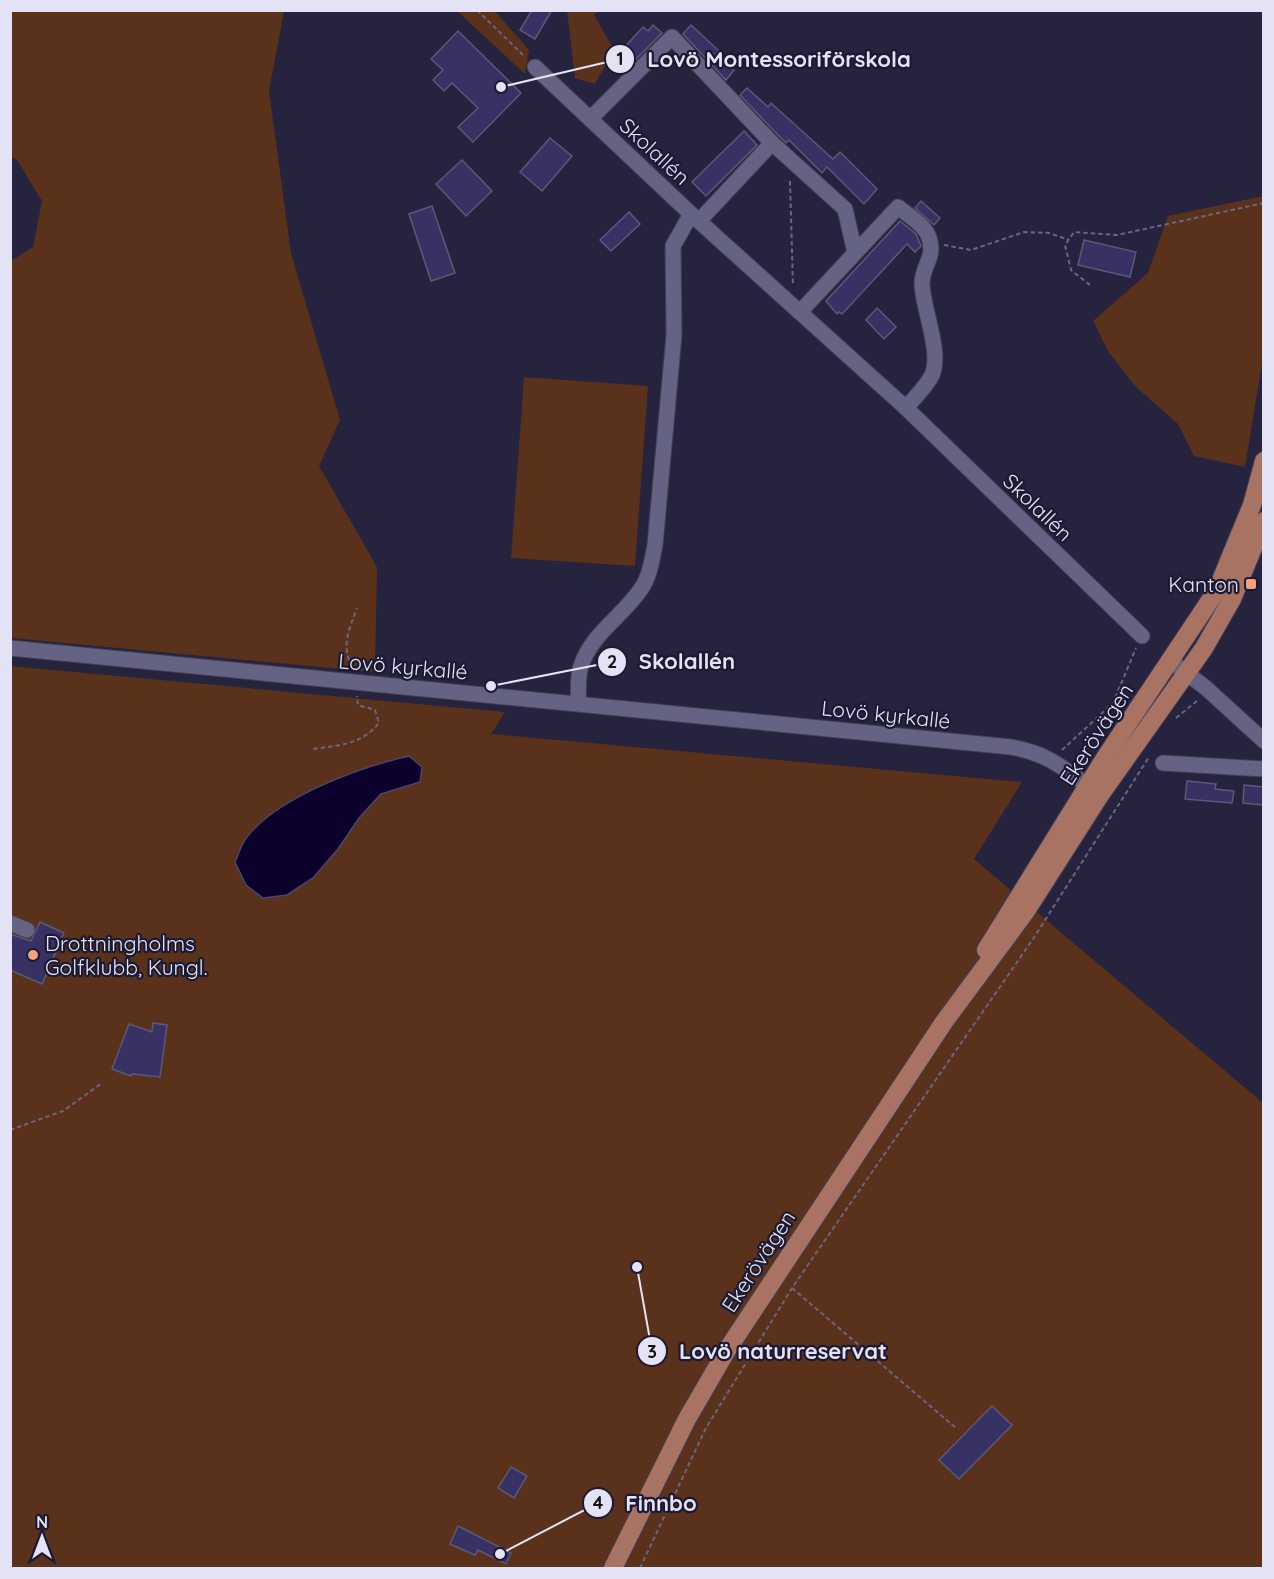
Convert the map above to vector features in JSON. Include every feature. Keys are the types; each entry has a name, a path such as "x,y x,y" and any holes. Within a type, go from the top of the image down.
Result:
{"main road":[{"name":"Ekerövägen","path":"613,1569 687,1419 727,1350 944,1022 1026,911 1094,791 1224,574 1252,505 1263,461"},
{"name":"Ekerövägen","path":"1094,791 1204,648 1232,599 1263,520"}],"street":[{"name":"Skolallén","path":"590,119 672,37 772,143 845,208 855,253"},
{"name":"Skolallén","path":"535,67 695,218 906,408 1142,636"},
{"name":"Skolallén","path":"578,703 580,668 596,637 615,620 642,589 649,574 655,545 674,335 673,246 695,218 772,143"},
{"path":"797,309 855,253 898,207 928,233 933,252 922,280 924,309 935,351 932,375 906,408"},
{"name":"Lovö kyrkallé","path":"10,648 1011,747 1035,752 1052,759 1094,791"},
{"path":"1171,661 1206,688 1263,741"},
{"path":"1163,763 1263,769"},
{"path":"10,923 27,930"}],"path":[{"path":"477,10 535,67"},
{"path":"790,160 797,309"},
{"path":"1090,285 1071,270 1065,245 1074,232 1117,235 1263,203"},
{"path":"930,243 971,250 1024,232 1049,233 1069,240"},
{"path":"313,749 342,745 368,737 379,723 375,710 358,705 356,675 345,649 357,608"},
{"path":"1052,759 1113,703 1142,636"},
{"path":"1172,720 1193,705 1206,688"},
{"path":"640,1569 706,1428 792,1288 1033,939 1154,749"},
{"path":"10,1130 63,1111 102,1083"},
{"path":"776,1274 957,1428"}],"shaded area":[{"path":"10,11 284,11 269,91 291,253 340,420 319,466 377,567 375,672 11,638 11,261 33,247 42,201 17,160 11,157"},
{"path":"457,11 495,11 529,50 525,74"},
{"path":"567,11 598,11 594,15 614,50 595,84 575,78"},
{"path":"1263,196 1263,357 1245,467 1194,456 1178,424 1135,386 1108,351 1093,321 1148,273 1168,216"},
{"path":"524,377 648,386 635,566 511,558"},
{"path":"10,666 505,712 491,734 1022,782 974,859 1263,1103 1263,1568 11,1568"},
{"path":"409,756 422,767 420,782 381,794 359,818 338,849 313,878 287,895 263,898 246,885 235,862 245,840 261,822 278,809 321,786 367,768"}],"building":[{"path":"532,10 552,10 535,39 520,30"},
{"path":"653,25 662,33 622,73 611,62 643,27 648,31"},
{"path":"691,25 719,51 716,54 734,70 726,80 683,34"},
{"path":"458,31 521,93 473,142 458,127 478,108 452,83 444,91 433,80 443,70 431,59"},
{"path":"747,88 768,107 771,103 833,159 840,152 877,189 864,204 827,167 822,173 789,140 786,143 740,95"},
{"path":"744,131 757,145 706,196 692,182"},
{"path":"550,138 572,156 542,191 520,172"},
{"path":"462,160 492,191 466,216 436,184"},
{"path":"921,201 940,218 934,225 915,208"},
{"path":"432,206 455,273 431,281 409,214"},
{"path":"629,212 640,224 611,251 600,240"},
{"path":"900,221 916,234 921,246 915,252 907,244 842,314 839,312 837,314 826,301"},
{"path":"1084,240 1136,252 1130,277 1078,265"},
{"path":"877,308 896,327 884,339 866,320"},
{"path":"1187,781 1216,784 1215,789 1234,791 1232,803 1185,799"},
{"path":"1244,785 1263,787 1263,805 1243,803"},
{"name":"Drottningholms Golfklubb, Kungl.","path":"40,922 64,933 42,984 10,970 10,934 31,941"},
{"path":"153,1023 167,1025 160,1077 132,1074 131,1076 112,1069 129,1024 152,1032"},
{"path":"992,1406 1012,1425 959,1479 939,1460"},
{"path":"511,1467 527,1476 514,1498 498,1488"},
{"path":"458,1526 511,1553 506,1564 478,1550 475,1555 450,1544"}],"place":[{"name":"Lovö Montessoriförskola","path":"501,87"},
{"name":"Kanton","path":"1251,584"},
{"name":"Skolallén","path":"491,686"},
{"name":"Drottningholms Golfklubb, Kungl.","path":"33,955"},
{"name":"Lovö naturreservat","path":"637,1267"},
{"name":"Finnbo","path":"500,1554"}]}
